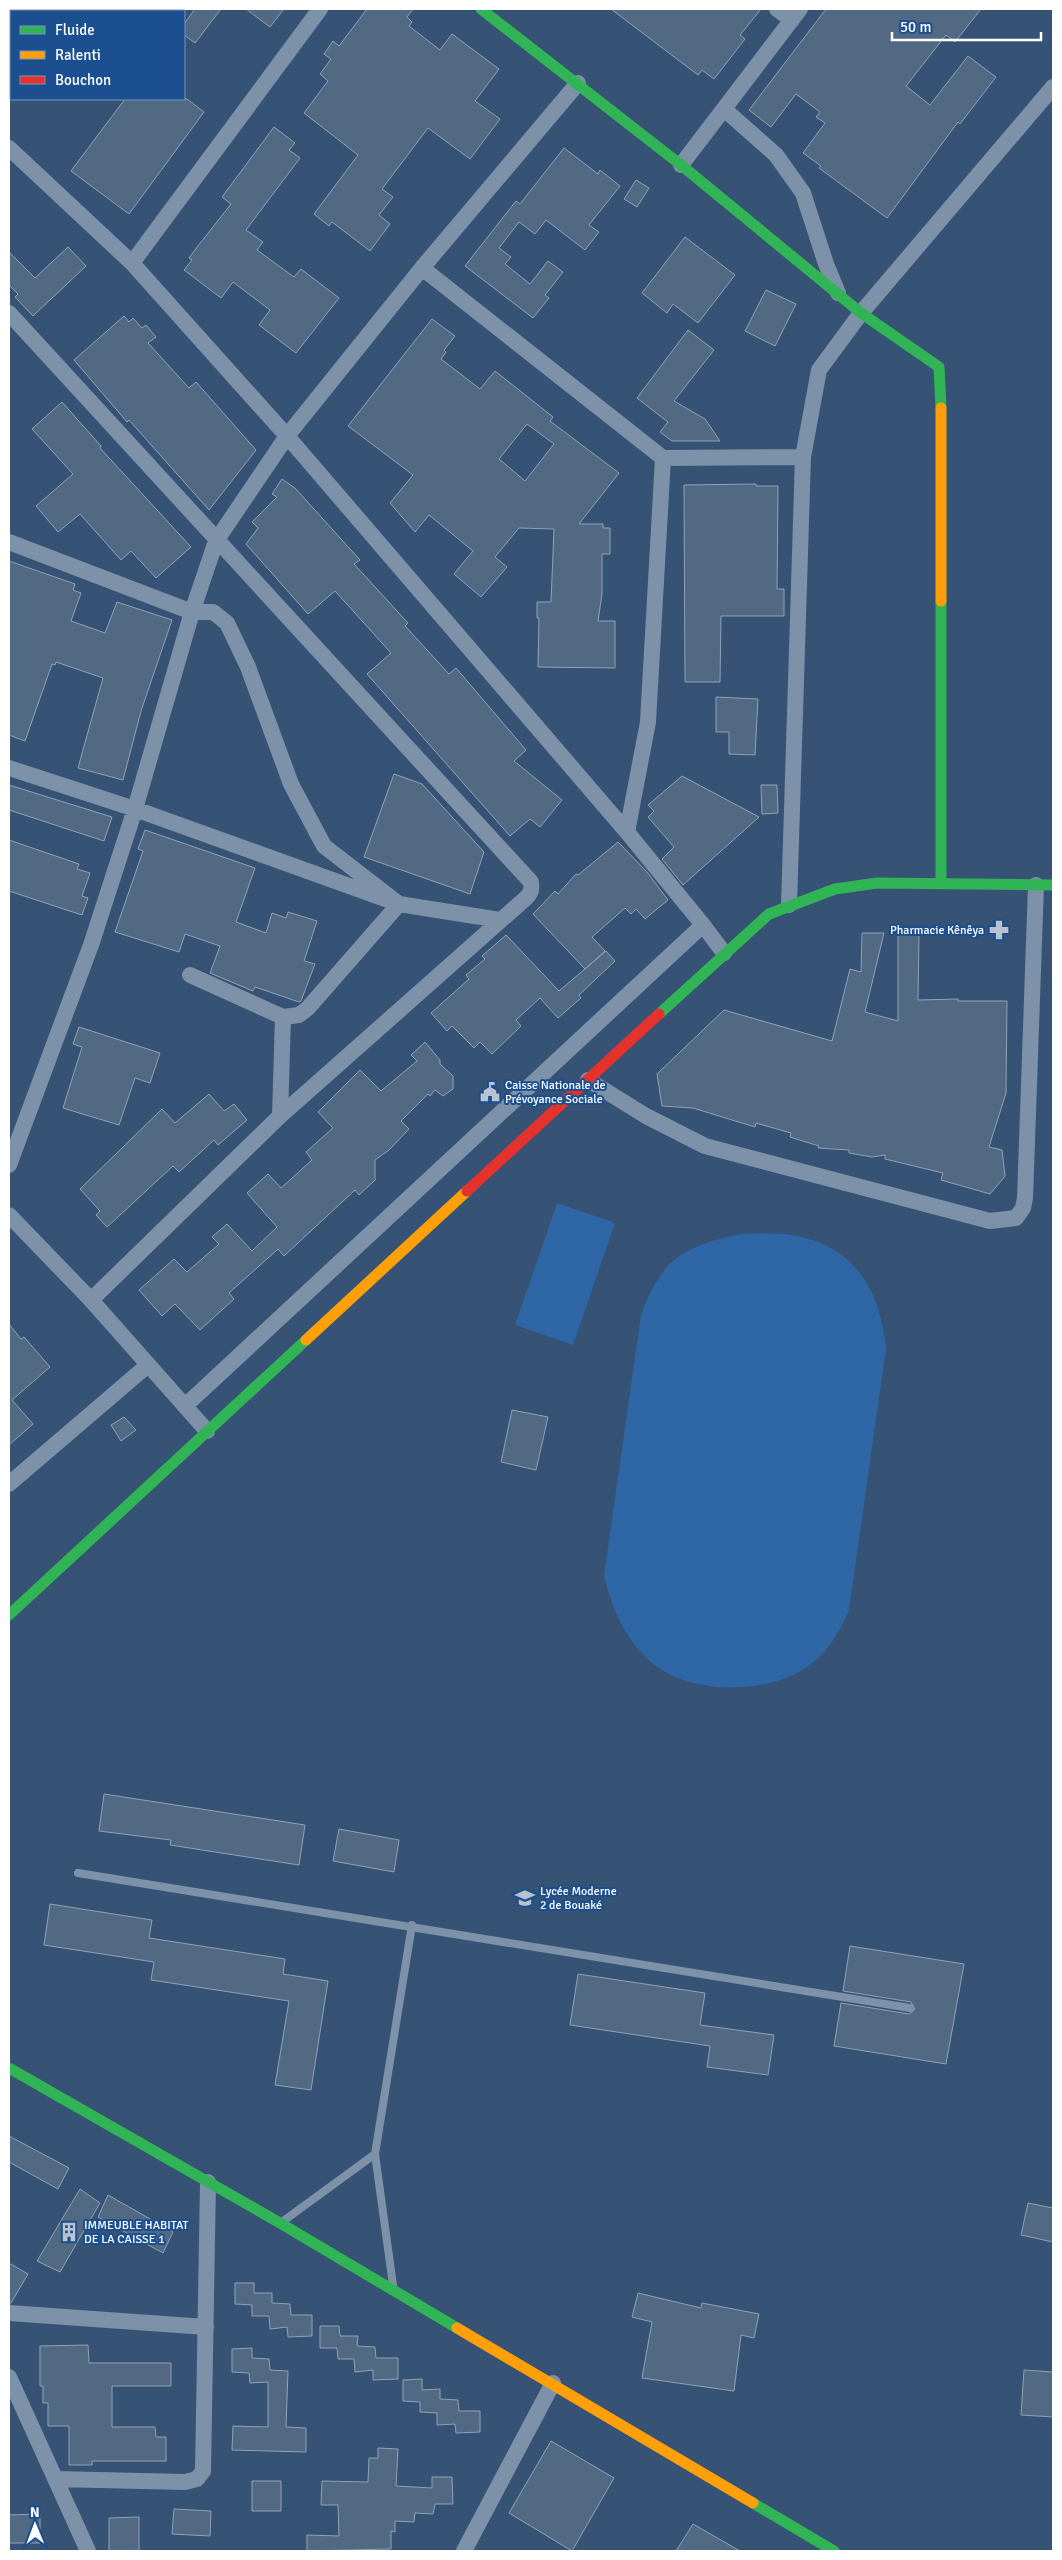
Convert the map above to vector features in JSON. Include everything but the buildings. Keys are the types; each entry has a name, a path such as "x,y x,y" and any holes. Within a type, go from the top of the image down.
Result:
{"street":[{"path":"132,263 320,9"},
{"path":"481,9 681,165 861,313 938,367 940,372 941,883"},
{"path":"681,165 796,14 777,9"},
{"path":"9,1165 92,944 135,809 192,612 216,541 287,436 422,268 578,83"},
{"path":"789,905 804,458 819,370 861,313 1053,87"},
{"path":"724,109 776,156 803,193 826,264 839,295"},
{"path":"9,148 132,263 287,436 626,832 724,953"},
{"path":"422,268 663,458 804,458"},
{"path":"9,313 216,541 531,882 531,893 280,1116 91,1300"},
{"path":"626,832 648,722 663,458"},
{"path":"9,542 192,612 213,612 227,623 248,667 291,784 324,846 399,904"},
{"path":"9,768 135,809 399,904 500,920"},
{"path":"9,1615 724,953 770,914 789,905 835,889 877,883 1053,885"},
{"path":"588,1080 646,1116 705,1146 990,1221 1016,1218 1023,1208 1025,1198 1036,885"},
{"path":"190,975 283,1017 299,1016 399,904"},
{"path":"186,1405 703,925"},
{"path":"280,1116 283,1017"},
{"path":"9,1215 91,1300 186,1405 207,1431"},
{"path":"9,1484 148,1365"},
{"path":"9,2068 280,2223 834,2551"},
{"path":"56,2479 186,2482 197,2479 203,2471 208,2182"},
{"path":"9,2313 206,2327"},
{"path":"9,2376 88,2551"},
{"path":"464,2551 553,2383"}],"lane":[{"path":"78,1873 412,1925 910,2008"},
{"path":"394,2290 375,2154 412,1925"},
{"path":"280,2223 375,2154"}],"shaded area":[{"path":"557,1203 615,1223 573,1345 515,1325"},
{"path":"740,1234 787,1234 802,1237 822,1244 852,1264 864,1278 879,1311 886,1349 849,1610 837,1634 827,1648 807,1667 791,1676 772,1682 731,1688 691,1682 672,1675 656,1666 637,1647 622,1626 611,1601 604,1576 641,1315 657,1280 677,1258 703,1244"}],"traffic: fast":[{"path":"481,9 681,165 861,313 939,367 941,408"},
{"path":"941,601 941,883"},
{"path":"659,1014 769,914 835,889 877,883 1053,885"},
{"path":"9,1615 306,1340"},
{"path":"9,2068 280,2223 457,2328"},
{"path":"753,2503 834,2551"}],"traffic: slow":[{"path":"941,408 941,601"},
{"path":"306,1340 467,1191"},
{"path":"457,2328 753,2503"}],"traffic: jam":[{"path":"467,1191 659,1014"}],"place":[{"name":"Pharmacie Kênêya","path":"999,930"},
{"name":"Caisse Nationale de Prévoyance Sociale","path":"490,1092"},
{"name":"Lycée Moderne 2 de Bouaké","path":"525,1898"},
{"name":"IMMEUBLE HABITAT DE LA CAISSE 1","path":"69,2232"}]}
